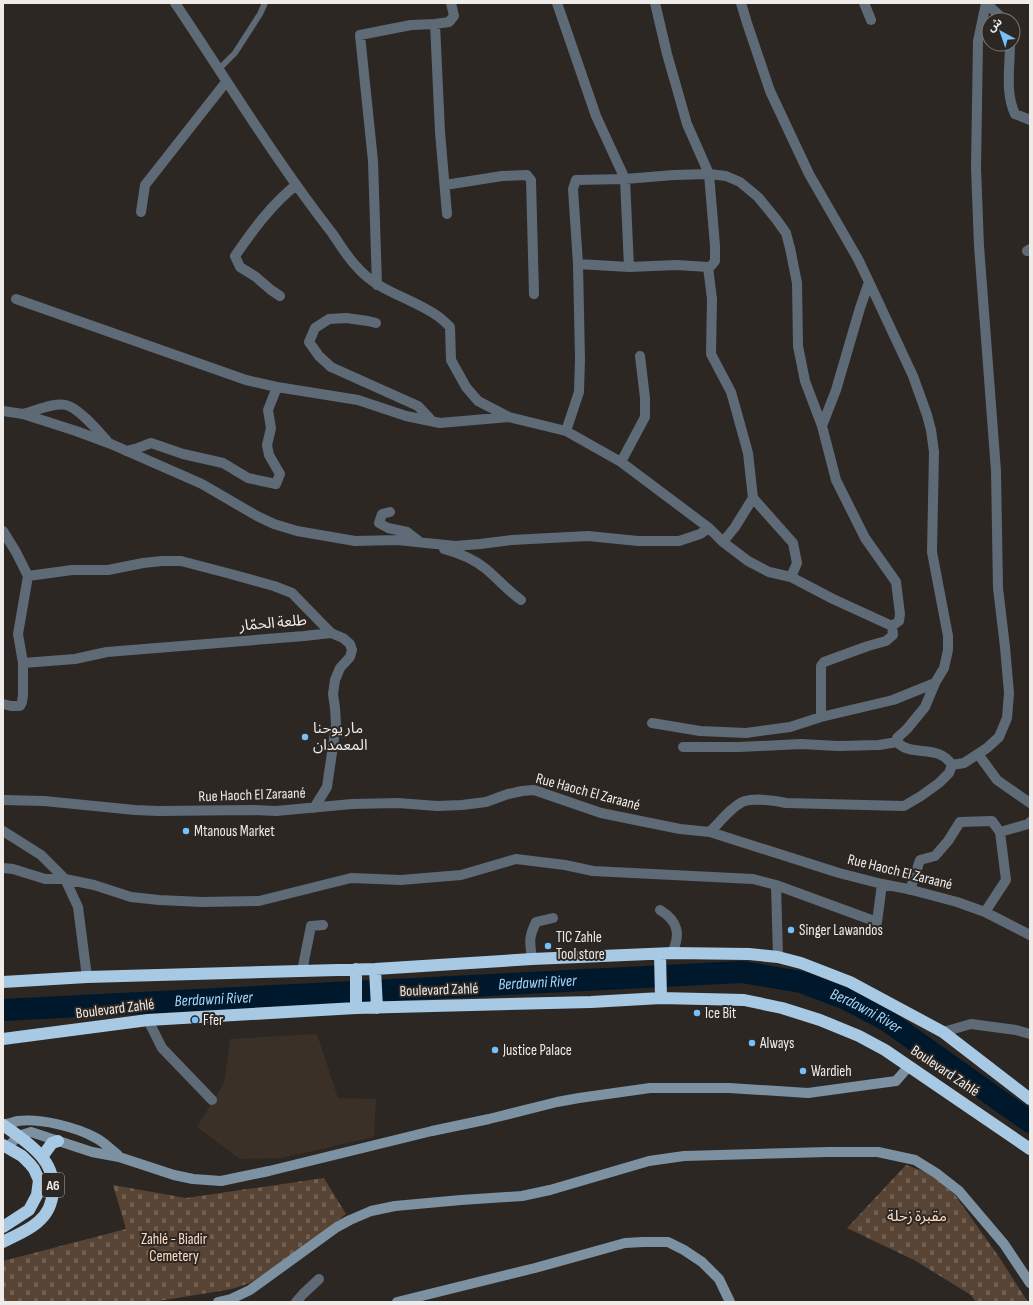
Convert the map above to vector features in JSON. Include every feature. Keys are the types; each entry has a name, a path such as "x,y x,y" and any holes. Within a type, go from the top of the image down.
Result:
{"highway":[{"name":"Boulevard Zahlé","path":"3,982 87,977 375,969 532,959 666,953 749,954 778,957 801,963 850,982 943,1032 1030,1099"},
{"path":"661,998 666,953"},
{"path":"356,969 356,1004"},
{"path":"375,969 376,1003"},
{"name":"Boulevard Zahlé","path":"3,1039 148,1020 356,1004 592,1002 661,998 744,1000 782,1008 820,1020 859,1036 885,1050 1030,1149"},
{"name":"A6","path":"3,1125 34,1148 42,1157 49,1169 53,1184 51,1205 46,1214 38,1223 3,1242"},
{"path":"42,1157 52,1143 58,1141"},
{"name":"A6","path":"3,1227 29,1210 37,1195 39,1180 30,1164 22,1156 6,1146"}],"street":[{"path":"175,3 226,82 296,185 357,268 377,285 440,317 450,327 451,360 466,387 478,401 509,417 566,431 621,462 709,528 723,542 748,561 769,572 791,577 833,599 892,626"},
{"path":"377,285 373,161 360,34 411,25 449,22 454,16 451,3"},
{"path":"557,3 596,116 625,179 629,267"},
{"path":"578,264 629,267 677,265 708,267 715,261 709,174 687,124 667,54 655,3"},
{"path":"741,3 746,23 774,98 809,174 869,282 913,376 931,430 934,452 932,552 948,636 948,650 944,668 935,683 925,707 907,729 897,738 897,742"},
{"path":"864,3 871,20"},
{"path":"986,3 996,12"},
{"path":"952,765 964,763 987,748 999,737 1007,718 1009,693 998,588 996,471 979,254 976,168 978,41 986,3"},
{"path":"435,24 440,132 447,214"},
{"path":"1010,52 1009,90 1011,106 1014,114 1030,120"},
{"path":"141,212 146,185 226,82"},
{"path":"566,431 579,392 580,359 578,264 573,189 576,180 625,179 709,174 726,176 740,182 758,197 776,218 786,233 797,283 798,346 805,381 822,426 836,480 865,538 896,582 900,614 899,620 892,626"},
{"path":"445,184 502,176 527,175 531,180 534,294"},
{"path":"280,296 256,276 240,267 235,256 267,212 282,196 296,185"},
{"path":"708,267 712,299 711,354 731,392 748,453 753,498 793,543 797,563 791,577"},
{"path":"822,426 836,390 869,282"},
{"path":"16,299 246,380 277,387 358,400 406,416 432,421 440,422 509,417"},
{"path":"376,323 346,318 329,319 315,328 309,342 319,356 331,367 418,406 432,421"},
{"path":"621,462 645,417 645,398 640,356"},
{"path":"126,451 151,443 183,454 223,463 248,478 276,484 280,474 269,455 267,445 271,428 268,410 277,387"},
{"path":"23,414 52,405 66,405 78,411 111,444"},
{"path":"3,411 23,414 111,444 202,484 257,516 274,524 297,531 355,541 398,540 455,546 512,540 588,536 638,540 679,541 700,534 709,528"},
{"path":"723,542 735,527 753,498"},
{"path":"390,512 382,514 379,523 388,528 407,532 420,542"},
{"path":"3,531 28,576 18,634 23,664 22,702 20,706 3,704"},
{"path":"438,544 443,549 459,553 476,562 521,600"},
{"path":"28,576 72,570 108,570 162,561 181,561 234,574 292,593 331,633 343,638 350,644 352,650 350,657 340,668 335,680 333,694 336,725 327,787 314,808"},
{"path":"822,717 821,666 824,662 886,641 893,635 892,626"},
{"name":"طلعة الحمّار","path":"23,664 75,659 107,652 331,633"},
{"path":"652,723 700,731 746,733 790,727 822,717 893,700 935,683"},
{"path":"897,742 901,746 909,749 939,753 952,765"},
{"path":"683,747 739,748 801,744 838,746 879,745 897,742"},
{"path":"978,754 997,780 1030,803"},
{"path":"710,832 738,805 745,801 904,806 939,783 949,773 952,765"},
{"name":"Rue Haoch El Zaraané","path":"3,800 44,801 135,810 276,811 352,804 398,803 437,806 462,805 486,802 508,794 534,790 601,813 680,829 710,832 839,873 957,902 985,912 1030,935"},
{"path":"910,890 920,860 935,856 948,841 960,822 992,821 1000,832 1006,880 985,912"},
{"path":"1000,832 1028,824 1030,822"},
{"path":"3,831 41,855 65,880 78,907 87,977"},
{"path":"3,868 13,869 45,879 65,880 94,885 131,897 202,902 254,901 286,895 351,878 401,880 461,875 516,860 565,865 593,871 753,879 776,885 877,922 882,884"},
{"path":"776,885 778,957"},
{"path":"660,910 667,914 677,931 677,942 666,953"},
{"path":"532,959 529,937 536,922 553,918"},
{"path":"302,971 311,926 323,925"},
{"path":"148,1020 162,1048 212,1100"},
{"path":"943,1032 971,1024 1016,1030 1030,1034"},
{"path":"6,1146 18,1136 31,1132 92,1152 119,1157 174,1175 194,1179 221,1181 579,1098 650,1088 729,1088 808,1093 896,1081 909,1066"},
{"path":"3,1125 18,1121 50,1122 97,1138 119,1157"},
{"path":"218,1302 231,1299 250,1290 337,1227 371,1211 395,1206 522,1196 550,1190 649,1161 665,1158 684,1156 828,1152 878,1152 915,1160 936,1173 959,1191 973,1207 1004,1244 1030,1283"},
{"path":"397,1302 535,1268 625,1243 643,1242 668,1242 702,1262 719,1279 730,1302"},
{"path":"296,1302 319,1279"}],"lane":[{"path":"219,69 235,53 260,14 264,3"}],"shaded area":[{"path":"317,1034 338,1098 376,1099 374,1137 282,1158 240,1159 197,1127 224,1083 230,1039"}],"green space":[{"name":"مقبرة زحلة","path":"906,1165 931,1174 955,1195 999,1257 1028,1302 976,1302 971,1295 914,1260 847,1228"},
{"name":"Zahlé - Biadir Cemetery","path":"324,1178 346,1214 310,1242 250,1283 232,1289 153,1302 3,1302 3,1261 126,1229 113,1185 186,1198"}],"waterway":[{"name":"Berdawni River","path":"3,1010 742,972 801,982 846,999 886,1020 1030,1122"}],"place":[{"name":"مار يوحنا المعمدان","path":"305,737"},
{"name":"Mtanous Market","path":"186,831"},
{"name":"Singer Lawandos","path":"791,930"},
{"name":"TIC Zahle Tool store","path":"548,946"},
{"name":"Ice Bit","path":"697,1013"},
{"name":"Ffer","path":"195,1020"},
{"name":"Always","path":"752,1043"},
{"name":"Justice Palace","path":"495,1050"},
{"name":"Wardieh","path":"803,1071"}]}
